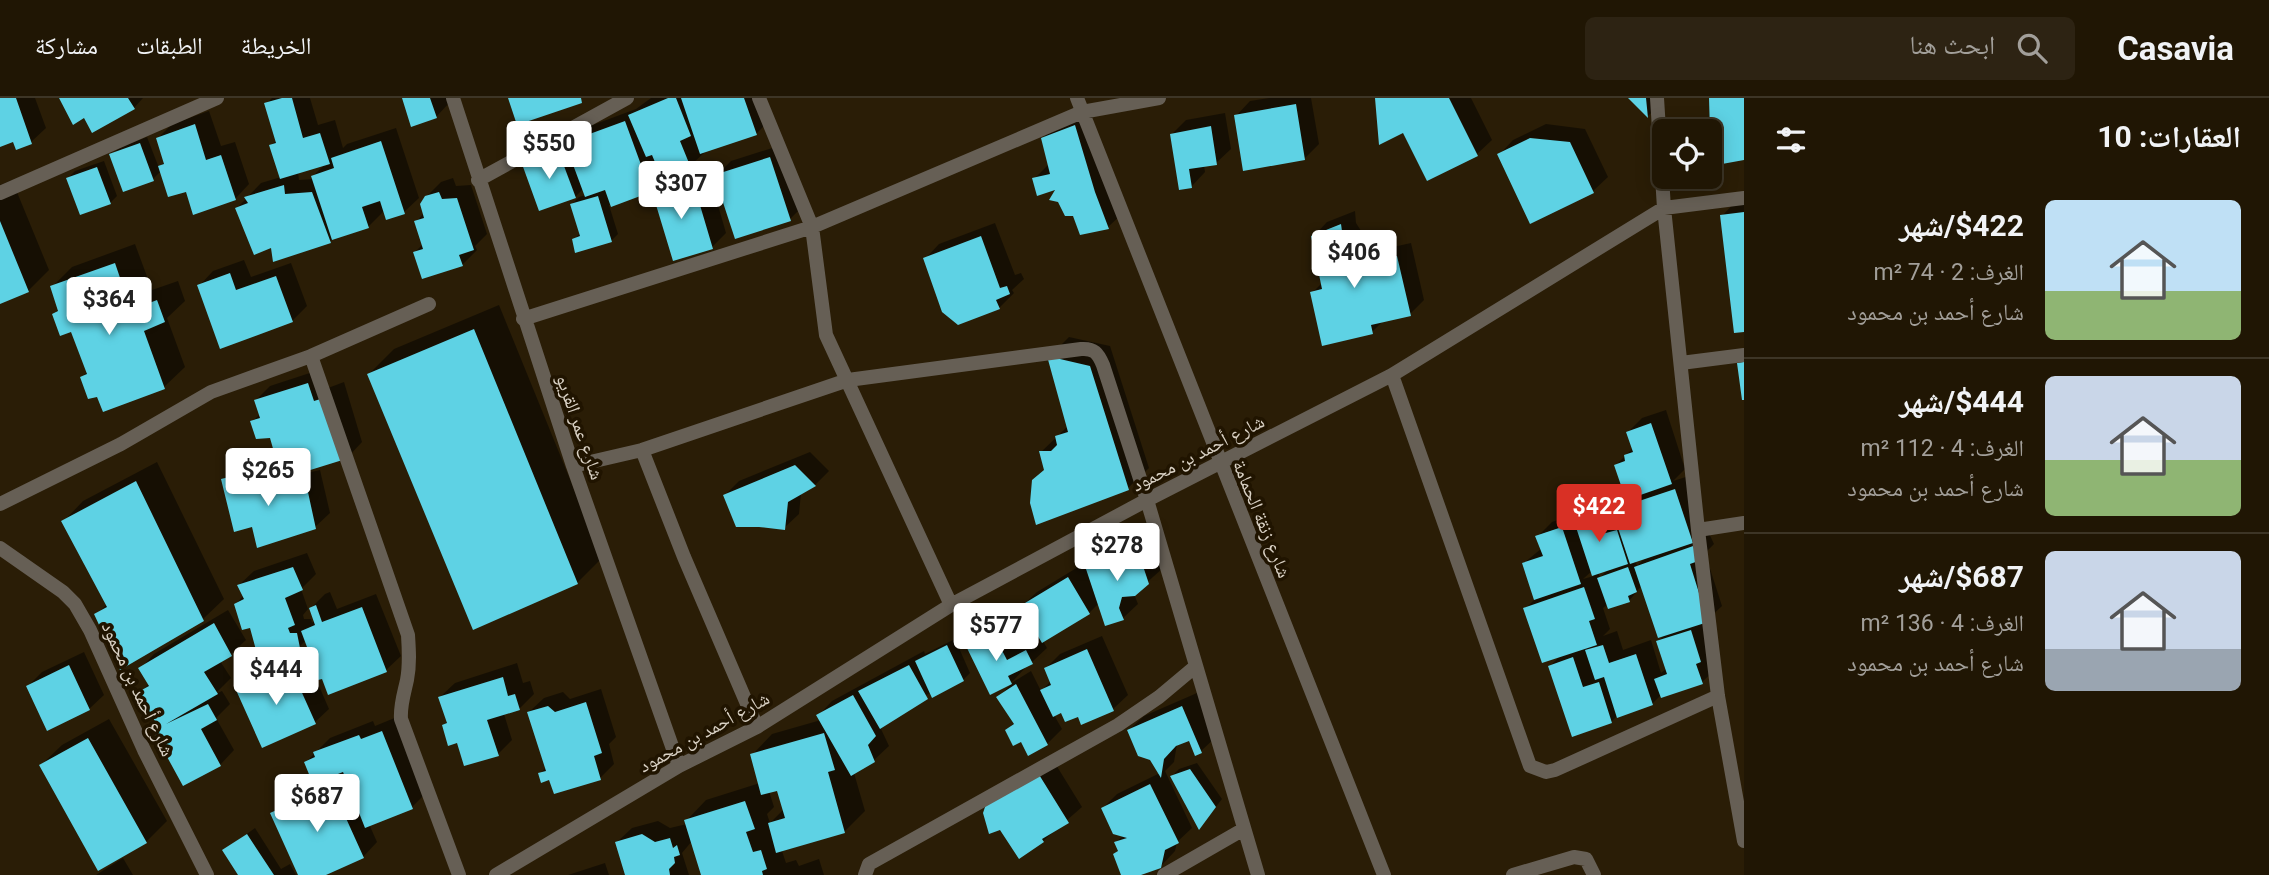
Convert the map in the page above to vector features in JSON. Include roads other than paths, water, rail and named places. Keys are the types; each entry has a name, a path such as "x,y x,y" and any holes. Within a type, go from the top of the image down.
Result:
{"street":[{"path":"0,193 217,98"},
{"name":"شارع عمر القريو","path":"453,98 523,319 680,766"},
{"path":"478,180 627,98"},
{"path":"759,98 812,227 826,335 951,605"},
{"path":"523,319 812,227 1079,105 1158,98"},
{"path":"1657,98 1664,208 1698,530 1718,696 1741,801 1744,841"},
{"name":"شارع زنقة الحمامة","path":"1079,105 1384,875"},
{"name":"شارع أحمد بن محمود","path":"496,875 680,766 757,727 951,605 1147,500 1392,375 1664,208 1744,198"},
{"path":"0,505 121,444 211,393 311,356 429,304"},
{"path":"573,466 642,450 848,380 1089,348 1096,352 1147,500 1258,875"},
{"path":"1681,363 1744,355"},
{"path":"311,356 408,635 409,658 400,706 401,719 459,875"},
{"path":"1392,375 1530,766 1546,772 1555,770 1718,696"},
{"path":"642,450 684,557 757,727"},
{"path":"1698,530 1744,523"},
{"name":"شارع أحمد بن محمود","path":"0,548 63,592 75,604 90,630 144,750 206,875"},
{"path":"865,875 869,864 1118,725 1159,697 1196,666"},
{"path":"1164,875 1244,829"},
{"path":"1513,875 1574,857 1586,859 1594,875"}]}
